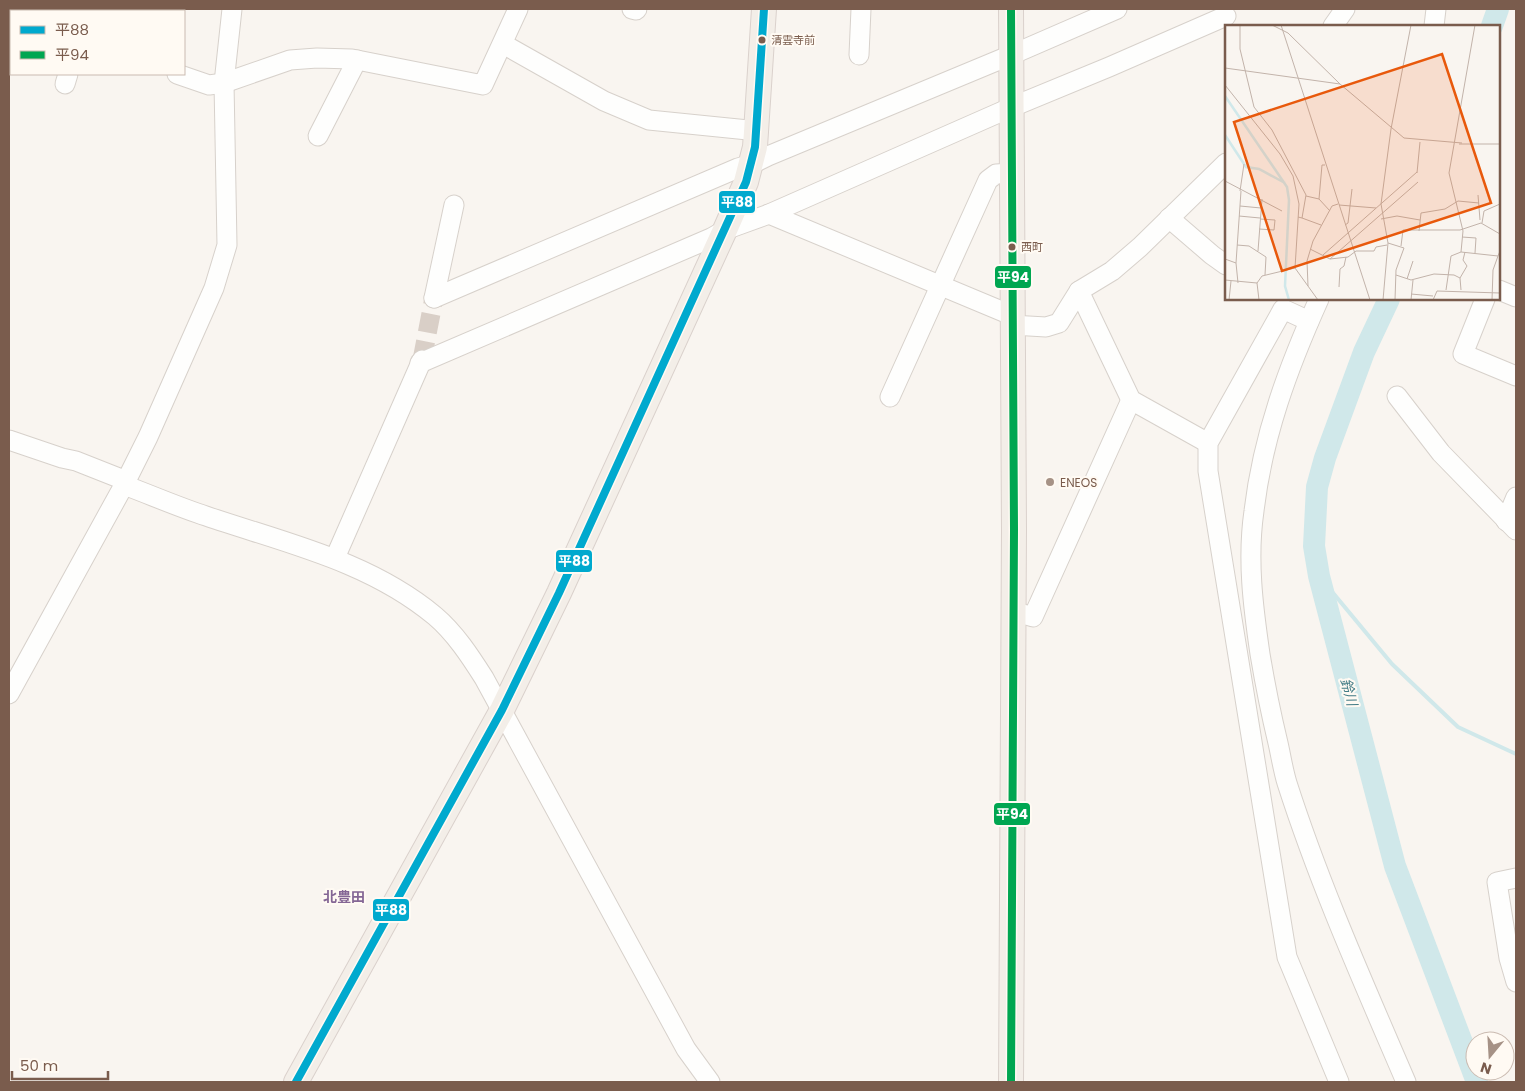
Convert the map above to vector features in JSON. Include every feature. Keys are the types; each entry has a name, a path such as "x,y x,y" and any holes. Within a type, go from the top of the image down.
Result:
{"main road":[{"path":"296,1082 502,710 559,593 726,230 752,164 758,131 764,9"},
{"path":"1011,9 1013,611 1011,1082"}],"street":[{"path":"9,694 124,485 148,437 214,288 227,245 224,84 232,9"},
{"path":"180,75 209,85 224,84 290,60 317,58 357,60 482,85 518,9"},
{"path":"632,9 637,9"},
{"path":"859,55 861,9"},
{"path":"454,205 434,298 1117,9"},
{"path":"1335,25 1345,9"},
{"path":"1434,25 1436,9"},
{"path":"335,558 421,361 606,284 726,230 769,214 1012,107 1227,17"},
{"path":"502,44 604,101 649,120 758,131"},
{"path":"318,136 357,60"},
{"path":"769,214 940,285 1012,320 1046,327 1059,323 1079,291 1112,271 1140,247 1225,164"},
{"path":"890,397 988,180 996,174 1012,173"},
{"path":"1169,218 1225,264"},
{"path":"1500,290 1516,297"},
{"path":"1079,291 1131,400 1208,444"},
{"path":"1319,300 1290,365 1275,409 1262,457 1253,512 1250,565 1252,605 1265,689 1287,782 1332,908 1406,1082"},
{"path":"1485,300 1463,354 1516,376"},
{"path":"1309,321 1280,304 1208,444 1208,471 1287,957 1339,1082"},
{"path":"1397,396 1441,453 1511,526"},
{"path":"1013,611 1032,617 1131,400"},
{"path":"9,440 62,458 71,468 117,486 124,485 205,516 335,558 386,582 413,599 436,617 461,643 502,710 686,1049 710,1082"},
{"path":"1511,526 1516,497"},
{"path":"1516,878 1497,882 1509,958 1516,982"}],"waterway":[{"name":"鈴川","path":"1492,25 1498,9"},
{"name":"鈴川","path":"1389,300 1364,352 1325,458 1317,487 1314,546 1319,576 1395,866 1477,1082"},
{"path":"1319,576 1392,664 1458,727 1516,754"}],"tunnel":[{"path":"422,360 434,298"}],"transit line":[{"name":"平88","path":"296,1082 502,710 559,593 746,182 755,147 764,9"},
{"name":"平94","path":"1011,9 1014,530 1011,1082"}],"place":[{"name":"清雲寺前","path":"762,40"},
{"name":"西町","path":"1012,247"},
{"name":"ENEOS","path":"1050,482"}],"district":[{"name":"北豊田","path":"344,897"}]}
